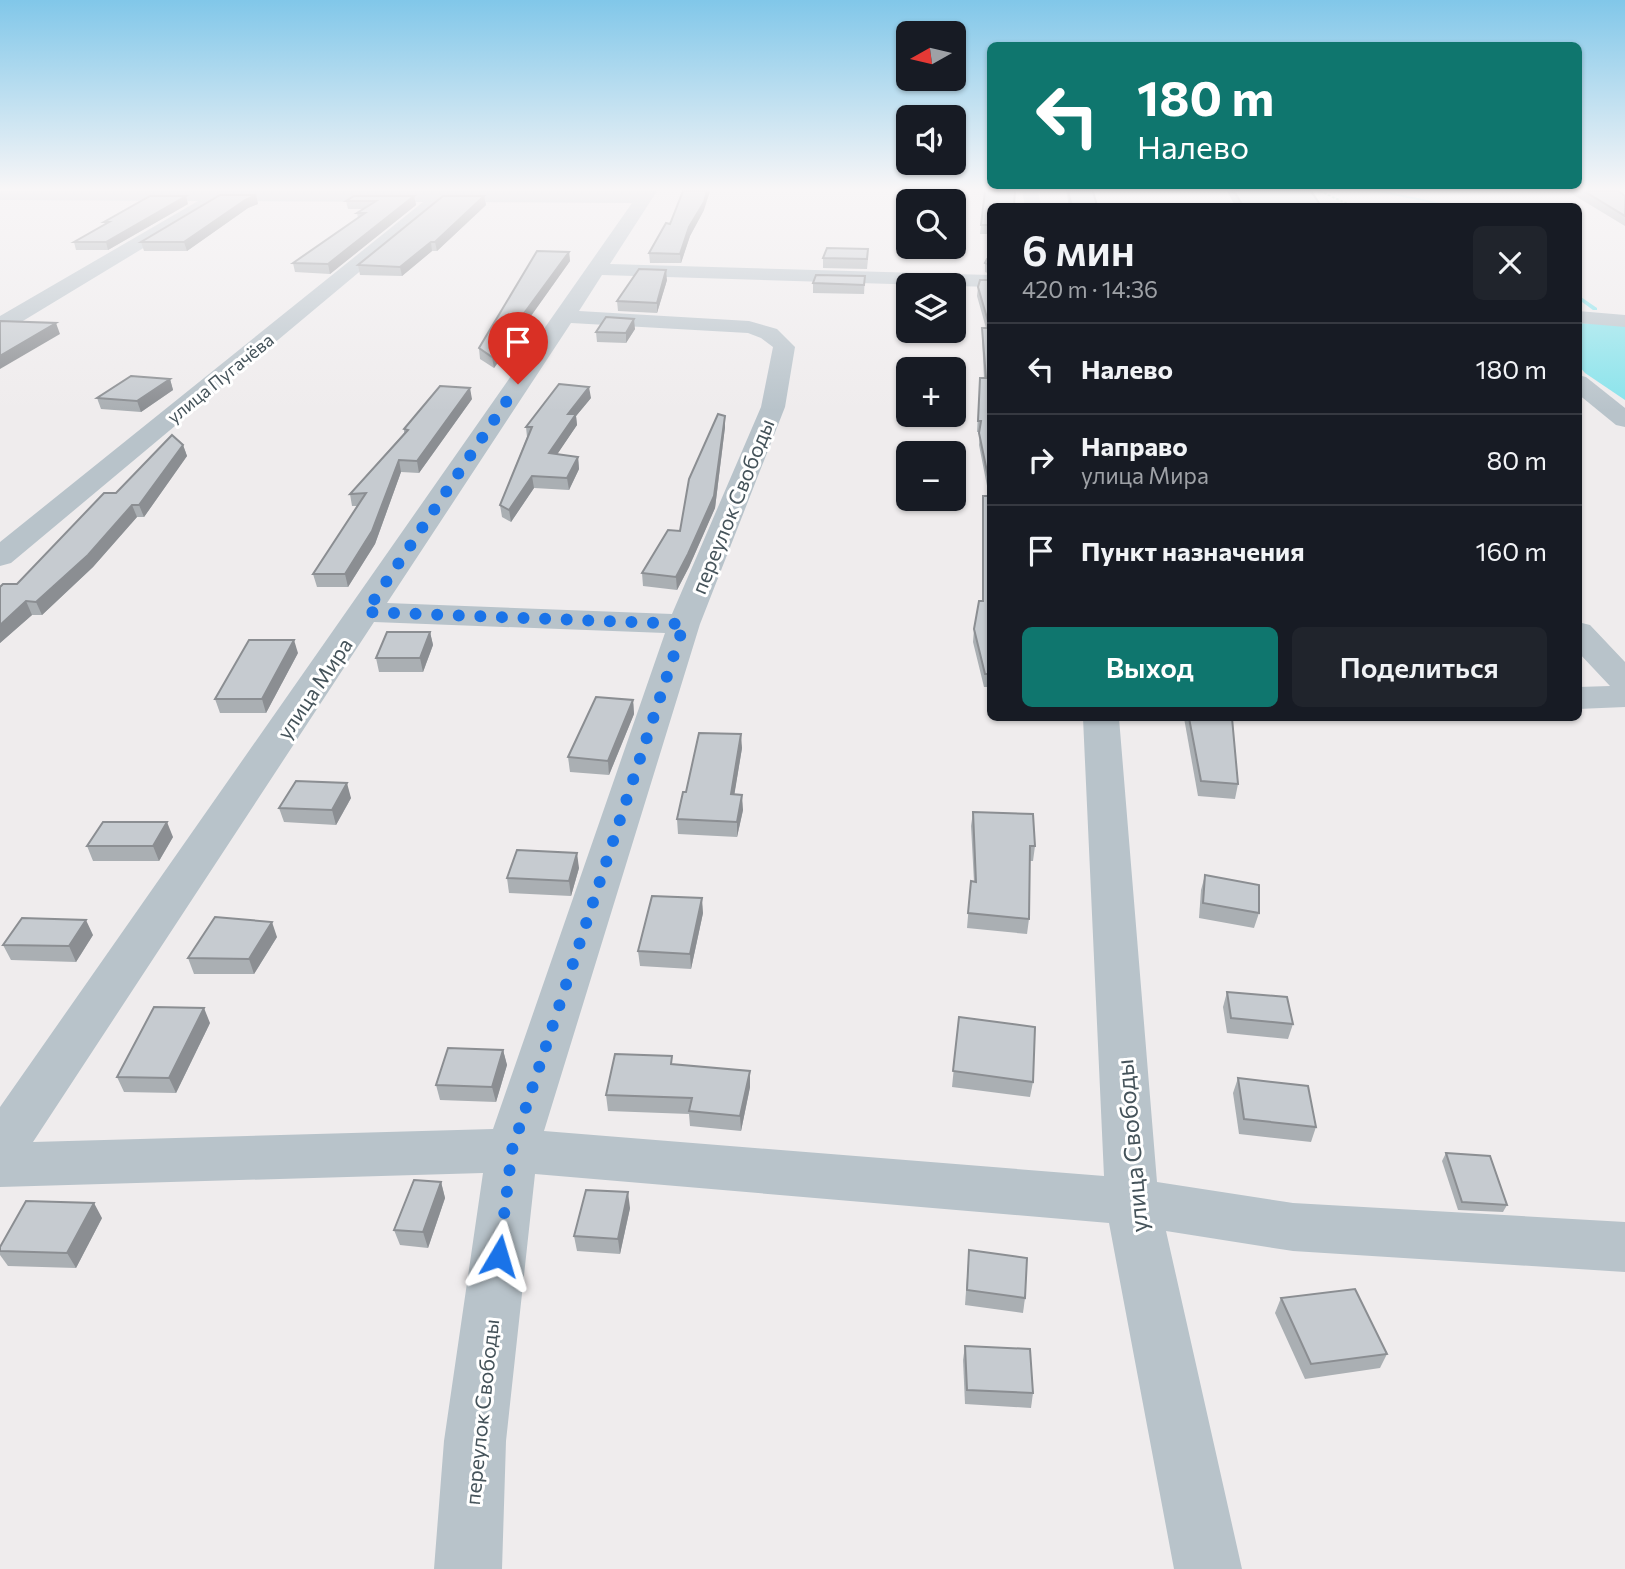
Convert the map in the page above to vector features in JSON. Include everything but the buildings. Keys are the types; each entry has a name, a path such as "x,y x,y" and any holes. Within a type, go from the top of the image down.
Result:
{"street":[{"path":"0,325 103,264"},
{"name":"улица Пугачёва","path":"0,557 357,264"},
{"name":"улица Мира","path":"0,1149 366,612 598,264"},
{"path":"595,269 987,281"},
{"name":"переулок Свободы","path":"468,1569 475,1441 512,1150 684,624 773,407 784,347 778,338 767,331 749,327 564,316"},
{"path":"1582,317 1625,321"},
{"path":"1582,385 1625,420"},
{"path":"366,612 684,624"},
{"path":"1582,636 1625,682"},
{"path":"1582,698 1625,696"},
{"name":"улица Свободы","path":"1101,721 1132,1202 1208,1569"},
{"path":"0,1165 512,1150 1132,1202 1293,1227 1625,1247"}],"water":[{"path":"1582,323 1625,325 1625,400 1582,370"}],"waterway":[{"path":"1582,299 1595,309"}],"route":[{"path":"499,1256 512,1150 684,624 366,612 518,384"}]}
